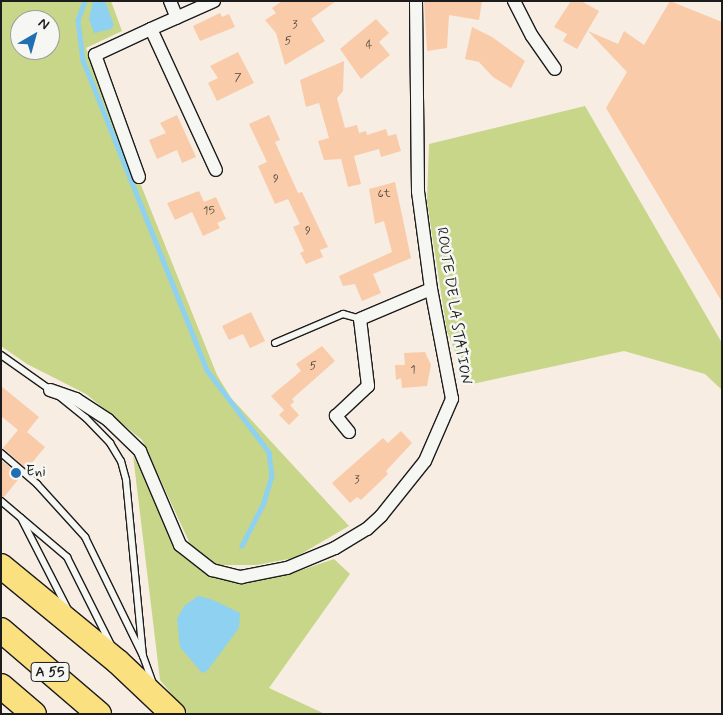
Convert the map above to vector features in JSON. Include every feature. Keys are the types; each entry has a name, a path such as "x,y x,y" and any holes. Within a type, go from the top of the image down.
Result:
{"highway":[{"path":"1,566 118,662 174,714"},
{"name":"A 55","path":"1,630 99,714"},
{"name":"A 55","path":"1,686 34,714"}],"street":[{"path":"170,1 177,18"},
{"path":"139,177 95,55 214,1"},
{"name":"ROUTE DE LA STATION","path":"50,390 76,399 108,420 140,451 180,545 201,564 228,576 241,577 287,568 335,548 367,529 424,461 452,399 431,289 418,192 416,1"},
{"path":"514,1 532,36 555,69"},
{"path":"151,29 216,170"},
{"path":"349,432 336,416 368,386 360,319 431,289"}],"lane":[{"path":"275,343 343,314 360,319"},
{"path":"1,355 86,418 110,444 121,461 126,480 143,656"},
{"path":"1,453 37,484 85,537 143,656 156,689 174,714"},
{"path":"1,501 67,556 99,617 118,662"},
{"path":"20,516 77,628"}],"green space":[{"path":"1,1 111,1 122,31 86,48 217,375 231,398 349,526 294,558 257,565 216,565 191,546 142,440 86,394 27,364 1,346"},
{"path":"585,106 722,343 722,390 705,374 624,351 468,385 447,331 427,201 429,144"},
{"path":"133,455 183,557 213,577 246,582 296,572 334,559 350,574 269,688 325,714 188,714 160,680"}],"water":[{"path":"93,1 105,1 114,25 111,29 94,33 89,19"},
{"path":"198,596 211,599 240,613 239,628 207,671 202,673 180,647 177,619 184,606"}],"building":[{"path":"282,1 336,1 311,19 325,41 285,65 276,33 265,20 276,13 272,8"},
{"path":"424,1 482,1 479,20 449,15 447,48 427,51"},
{"path":"571,1 581,1 599,11 577,49 563,41 567,34 554,27"},
{"path":"670,1 722,22 722,302 606,108 627,72 588,31 618,44 624,31 644,45"},
{"path":"220,13 222,17 229,14 235,27 200,41 193,26"},
{"path":"376,19 389,33 379,42 390,55 361,79 340,49"},
{"path":"472,27 492,37 525,61 511,88 493,77 479,62 465,59"},
{"path":"238,52 254,83 217,101 208,83 218,78 210,66"},
{"path":"344,61 343,91 337,98 345,128 357,125 359,133 366,131 367,135 386,129 388,136 396,134 401,151 381,157 379,149 354,156 361,184 348,187 341,159 324,160 318,141 329,138 319,103 306,107 300,80"},
{"path":"177,115 196,157 182,163 177,150 157,159 149,140 166,133 160,123"},
{"path":"269,115 280,140 275,142 298,193 302,192 328,247 320,250 323,257 306,264 300,253 304,251 293,227 300,224 288,199 275,204 258,166 267,162 249,124"},
{"path":"395,182 411,258 373,274 381,293 362,301 355,284 343,286 339,276 392,252 384,221 375,224 369,189"},
{"path":"199,191 204,202 216,197 226,219 217,223 220,228 203,236 192,212 175,220 167,203"},
{"path":"251,312 265,341 250,348 243,334 229,340 222,326"},
{"path":"322,346 335,361 292,399 294,402 290,405 299,415 289,425 279,415 284,410 271,396 301,371 296,364"},
{"path":"425,352 431,365 427,386 402,388 401,378 396,380 395,365 405,365 404,353"},
{"path":"1,386 39,417 27,432 45,447 27,469 3,448 18,430 1,416"},
{"path":"401,431 412,443 386,471 388,474 361,500 357,497 350,503 332,483 383,438 388,443"},
{"path":"1,460 21,476 4,497 1,496"}],"waterway":[{"path":"85,1 78,20 83,60 207,370 269,452 272,476 264,503 242,546"}],"place":[{"name":"Eni","path":"16,473"}]}
